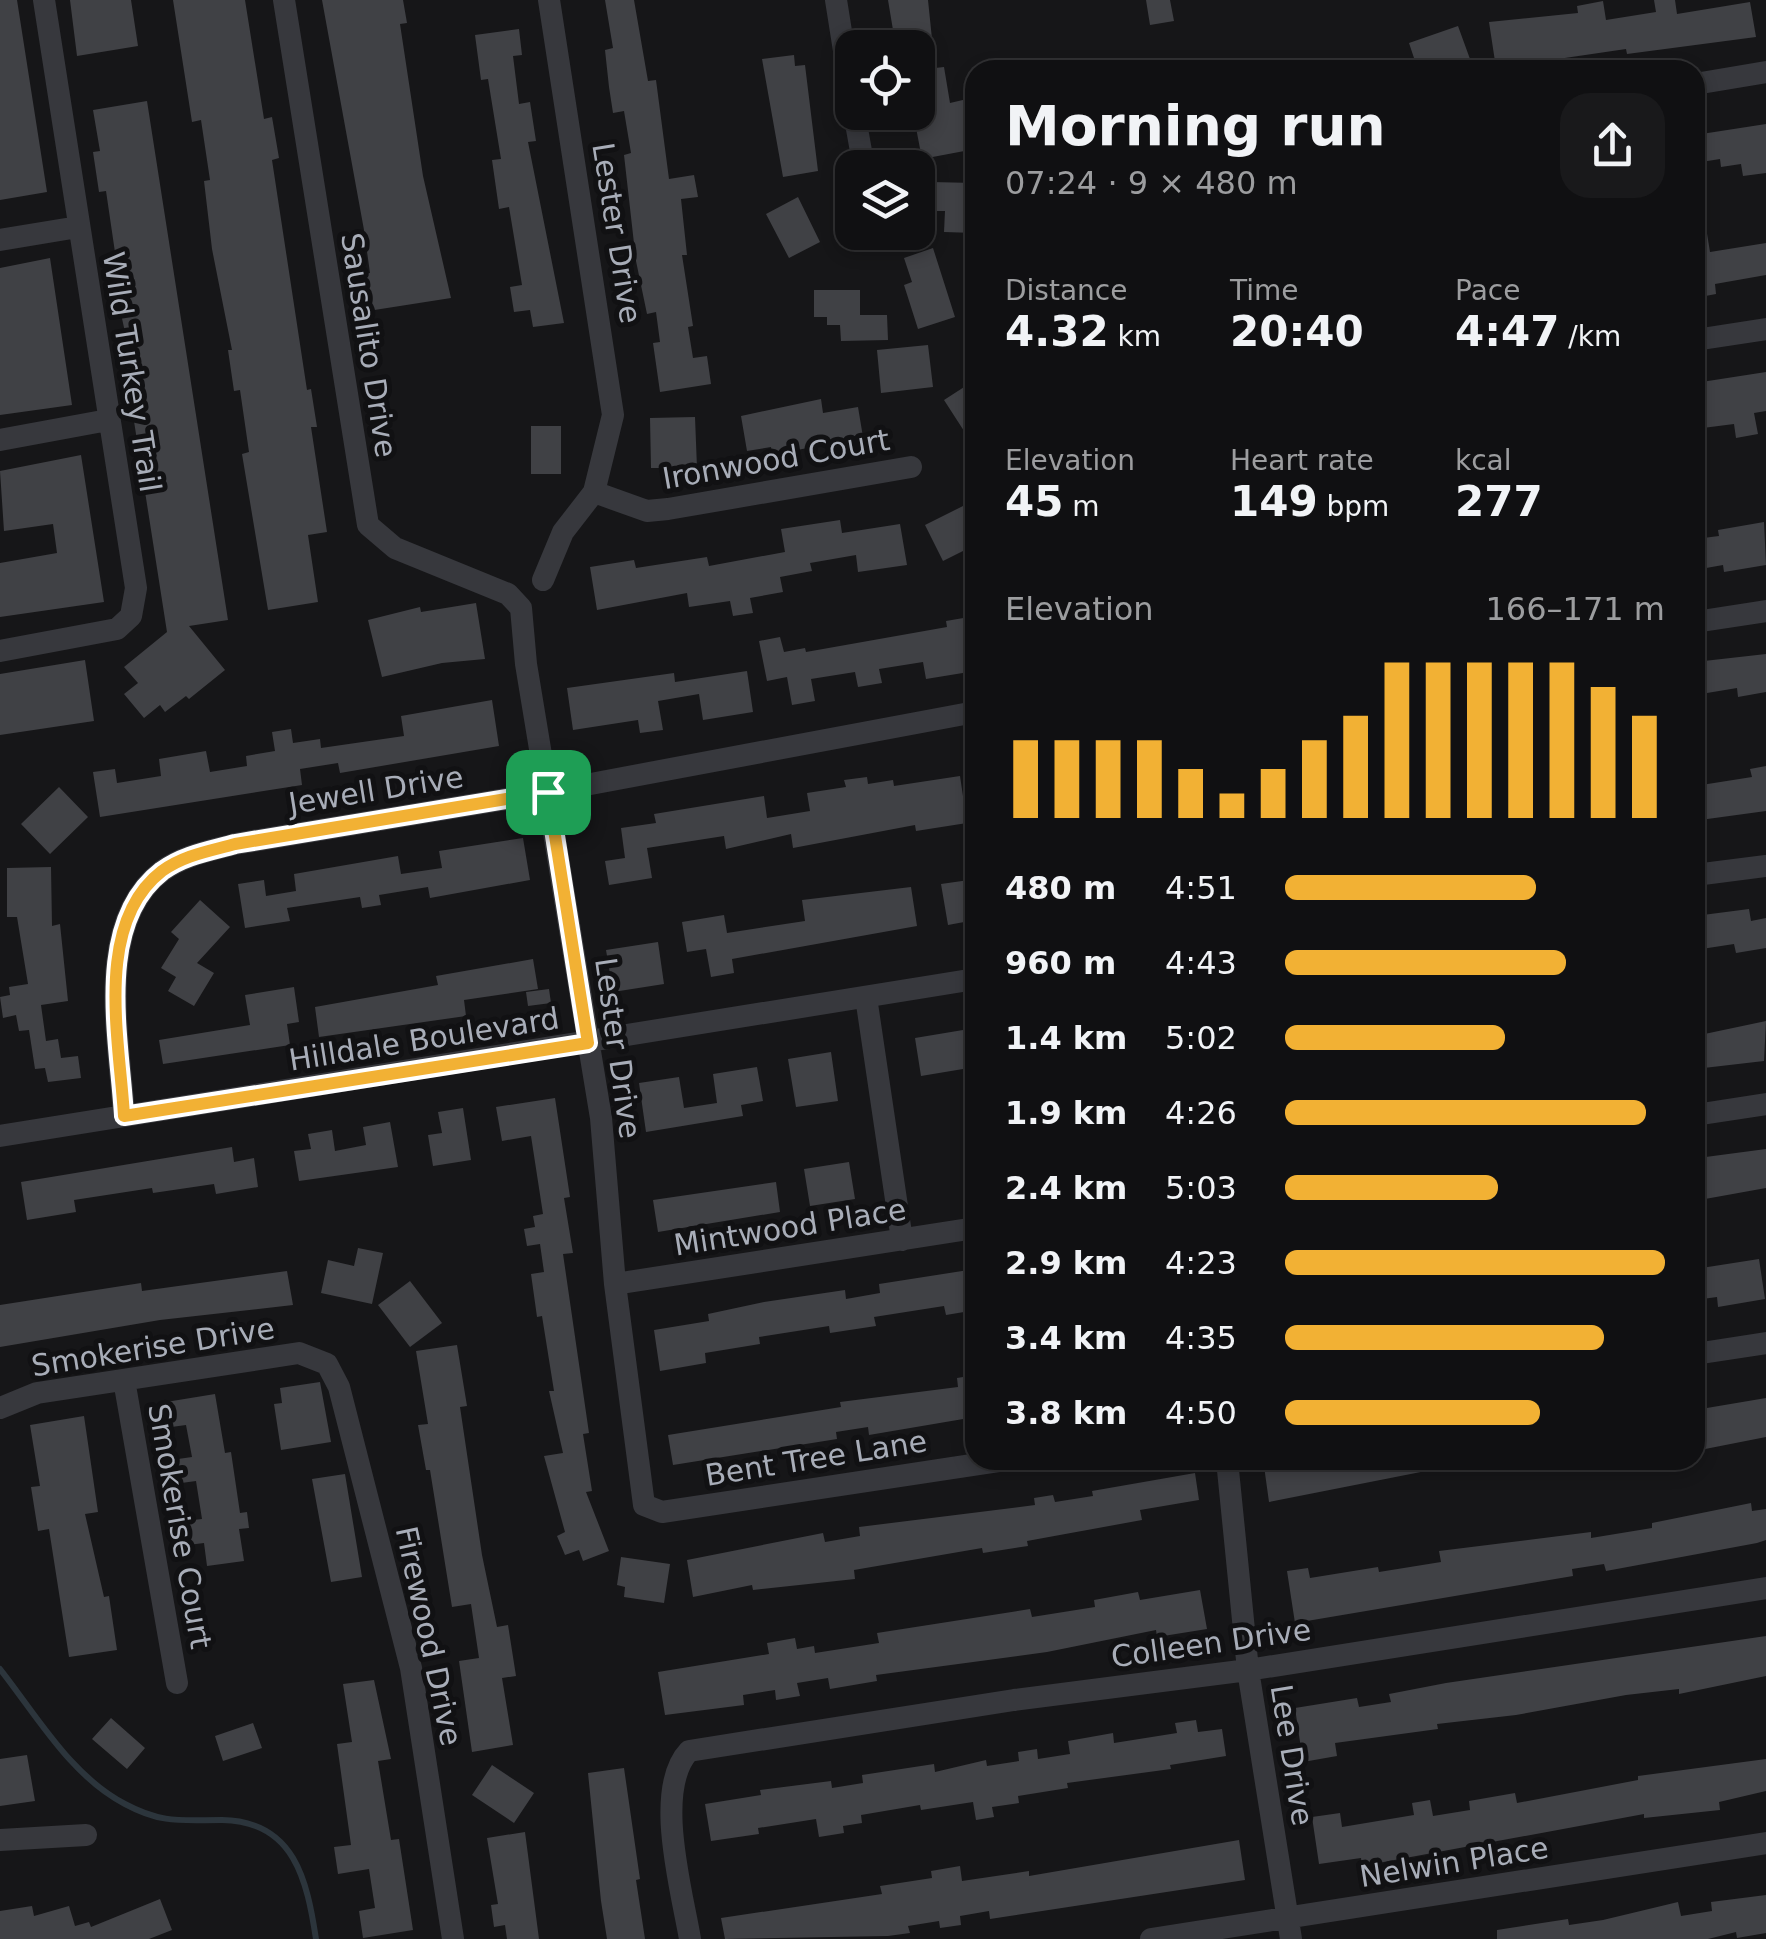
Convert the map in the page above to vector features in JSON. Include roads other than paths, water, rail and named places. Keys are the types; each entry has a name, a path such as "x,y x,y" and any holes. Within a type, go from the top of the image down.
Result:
{"street":[{"name":"Wild Turkey Trail","path":"0,650 92,637 116,629 131,616 136,588 44,0"},
{"name":"Sausalito Drive","path":"284,0 368,524 386,543 508,594 521,608"},
{"name":"Lester Drive","path":"542,580 564,532 594,492 613,415 549,0"},
{"path":"836,0 841,30"},
{"path":"1705,82 1766,72"},
{"path":"0,240 78,227"},
{"path":"1705,338 1766,329"},
{"path":"0,440 108,420"},
{"name":"Ironwood Court","path":"594,492 646,510 668,509 911,467"},
{"name":"Lester Drive","path":"521,608 601,1118 615,1284 641,1499"},
{"path":"1705,620 1766,611"},
{"name":"Jewell Drive","path":"124,1116 117,994 120,945 142,892 162,872 188,856 235,844 548,792 965,714"},
{"path":"1705,874 1766,866"},
{"name":"Hilldale Boulevard","path":"0,1136 965,981"},
{"path":"866,997 902,1240"},
{"path":"1705,1113 1766,1104"},
{"name":"Mintwood Place","path":"615,1284 965,1230"},
{"path":"1705,1352 1766,1343"},
{"name":"Smokerise Drive","path":"0,1408 37,1393 300,1353 317,1356"},
{"name":"Firewood Drive","path":"317,1356 328,1364 339,1387 411,1668 453,1939"},
{"name":"Smokerise Court","path":"124,1380 178,1682"},
{"name":"Bent Tree Lane","path":"641,1499 644,1505 662,1512 965,1466"},
{"name":"Lee Drive","path":"1228,1470 1248,1670 1289,1929"},
{"name":"Colleen Drive","path":"690,1939 675,1853 672,1786 675,1772 689,1750 1248,1670 1766,1588"},
{"path":"0,1840 86,1835"},
{"name":"Nelwin Place","path":"1151,1939 1289,1929 1766,1843"}],"waterway":[{"path":"0,1669 71,1761 125,1804 172,1820 247,1823 281,1843 302,1876 316,1939"}]}
